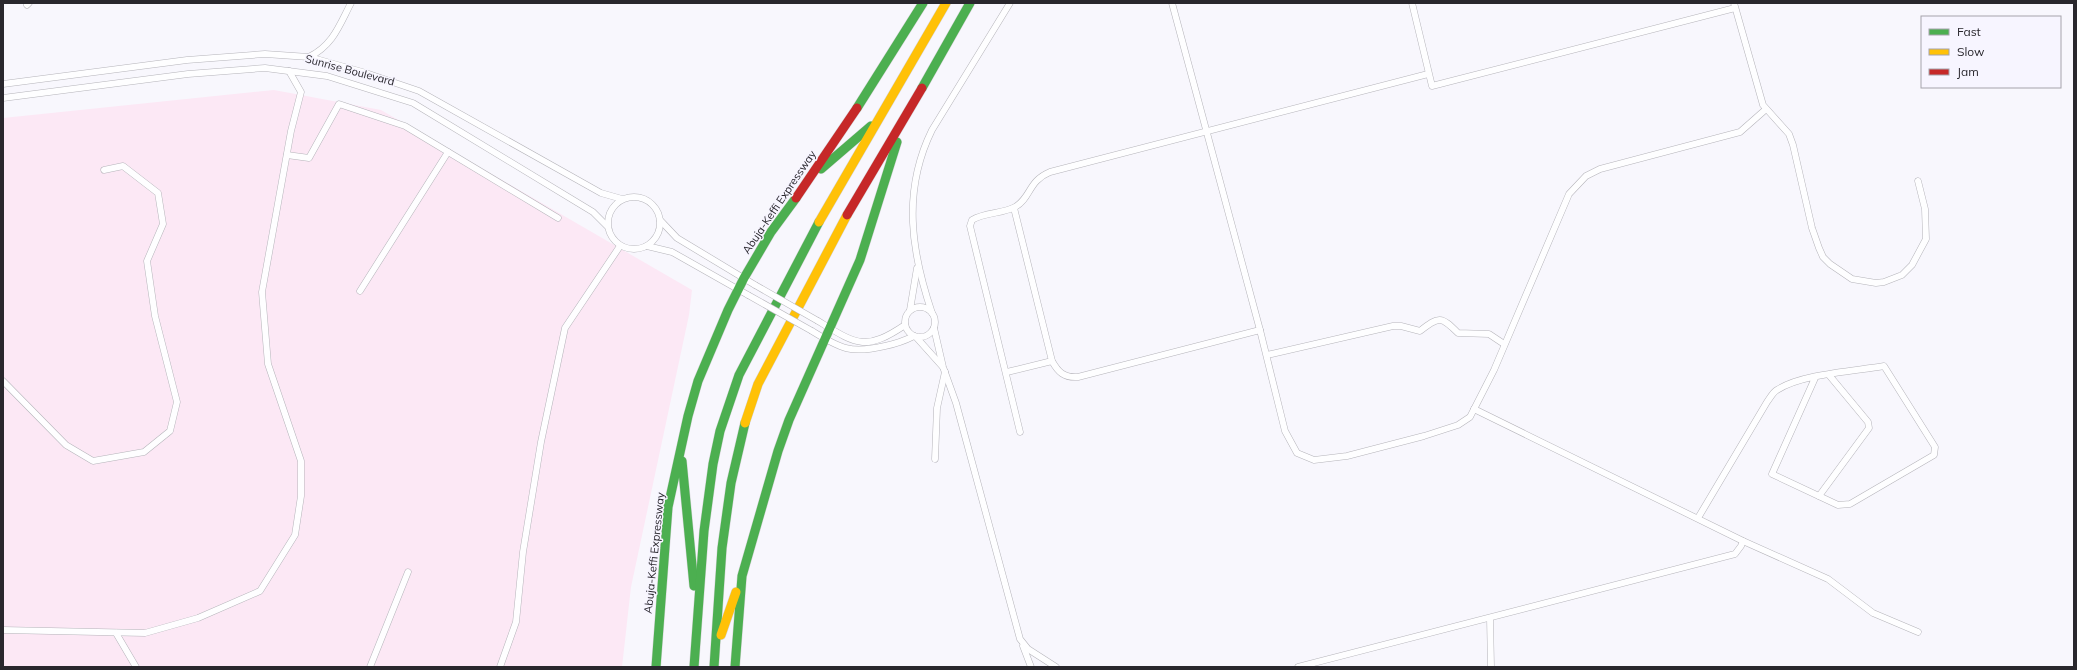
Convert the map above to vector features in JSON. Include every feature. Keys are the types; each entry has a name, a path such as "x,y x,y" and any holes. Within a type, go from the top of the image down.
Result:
{"highway":[{"name":"Abuja-Keffi Expressway","path":"656,667 662,563 668,507 698,381 744,278 772,232 810,179 878,77 923,3"},
{"path":"694,667 708,497 716,447 730,397 753,346 791,272 946,3"},
{"path":"714,667 722,548 731,483 747,416 758,384 852,206 903,122 970,3"},
{"path":"810,179 878,120"},
{"path":"716,647 742,576 788,420 860,260 903,122"},
{"path":"681,450 697,621"},
{"path":"735,667 742,576"}],"street":[{"path":"309,58 321,51 329,43 351,3"},
{"path":"1010,3 996,24 923,149 916,169 913,192 913,230 918,264 935,320 934,328 944,369 956,403 1020,639 1031,667"},
{"path":"1172,3 1208,132 1285,431 1293,448 1301,456 1314,460 1347,456 1424,436 1458,425 1470,417 1504,344 1551,232 1569,194 1575,185 1586,176 1600,169 1740,132 1765,110"},
{"path":"1412,3 1432,86 1734,5 1765,110 1789,134 1793,145 1812,228 1823,257 1852,279 1876,283 1884,282 1902,275 1912,264 1926,239 1926,210 1918,181"},
{"name":"Sunrise Boulevard","path":"3,84 187,60 265,54 309,58 366,73 419,91 601,193 622,199"},
{"name":"Sunrise Boulevard","path":"3,98 188,74 265,68 327,76 413,103 594,212 607,226"},
{"path":"3,630 145,633 198,618 260,591 295,535 301,496 301,461 268,364 262,292 287,154 301,92 289,71"},
{"path":"1020,432 1007,372 970,226 972,220 978,216 1014,208 1026,196 1036,180 1050,172 1428,74"},
{"path":"287,154 309,158 339,104 406,126 558,218"},
{"path":"360,291 448,152"},
{"path":"3,381 66,445 93,461 144,452 170,431 177,402 155,316 147,261 163,224 158,192 123,166 104,170"},
{"path":"647,246 657,235 660,220 658,212 647,200 639,197 622,199 610,210 607,226 612,238 620,246 633,250 647,246 672,252 812,332 844,348 862,351 902,342 915,337 925,337 934,328"},
{"path":"1014,208 1052,361 1061,374 1070,378 1078,377 1260,330"},
{"path":"660,220 677,238 845,338 862,343 888,336 905,325"},
{"path":"500,667 516,622 523,552 540,442 565,328 620,246"},
{"path":"918,264 910,310 906,317 905,325 910,334 915,337 944,369"},
{"path":"910,310 922,307 932,313"},
{"path":"1266,355 1393,326 1401,326 1420,331 1428,323 1434,320 1446,321 1458,333 1489,334 1504,344"},
{"path":"1007,372 1052,361"},
{"path":"1698,518 1767,402 1776,390 1800,380 1884,366 1935,447 1934,455 1850,504 1838,505 1772,474 1815,378"},
{"path":"935,459 937,408 944,369"},
{"path":"1819,496 1869,428 1868,422 1829,375"},
{"path":"1474,409 1742,541 1828,579 1874,613 1918,632"},
{"path":"1298,667 1735,554 1741,546 1742,541"},
{"path":"370,667 408,572"},
{"path":"1490,618 1491,667"},
{"path":"116,633 136,667"},
{"path":"1020,639 1028,649 1056,667"}],"shaded area":[{"path":"274,90 381,110 692,290 689,315 631,587 622,667 3,667 3,118"}],"traffic: fast":[{"path":"857,108 923,3"},
{"path":"922,88 970,3"},
{"path":"821,169 871,126"},
{"path":"735,667 742,576 778,451 789,420 860,260 897,142"},
{"path":"656,667 668,507 688,416 698,381 728,310 744,278 771,232 796,198"},
{"path":"694,667 704,531 713,464 720,431 739,375 819,222"},
{"path":"714,667 722,548 731,483 745,423"},
{"path":"682,461 694,586"}],"traffic: slow":[{"path":"819,222 946,3"},
{"path":"745,423 758,384 847,215"},
{"path":"721,635 736,592"}],"traffic: jam":[{"path":"847,215 922,88"},
{"path":"796,198 857,108"}]}
